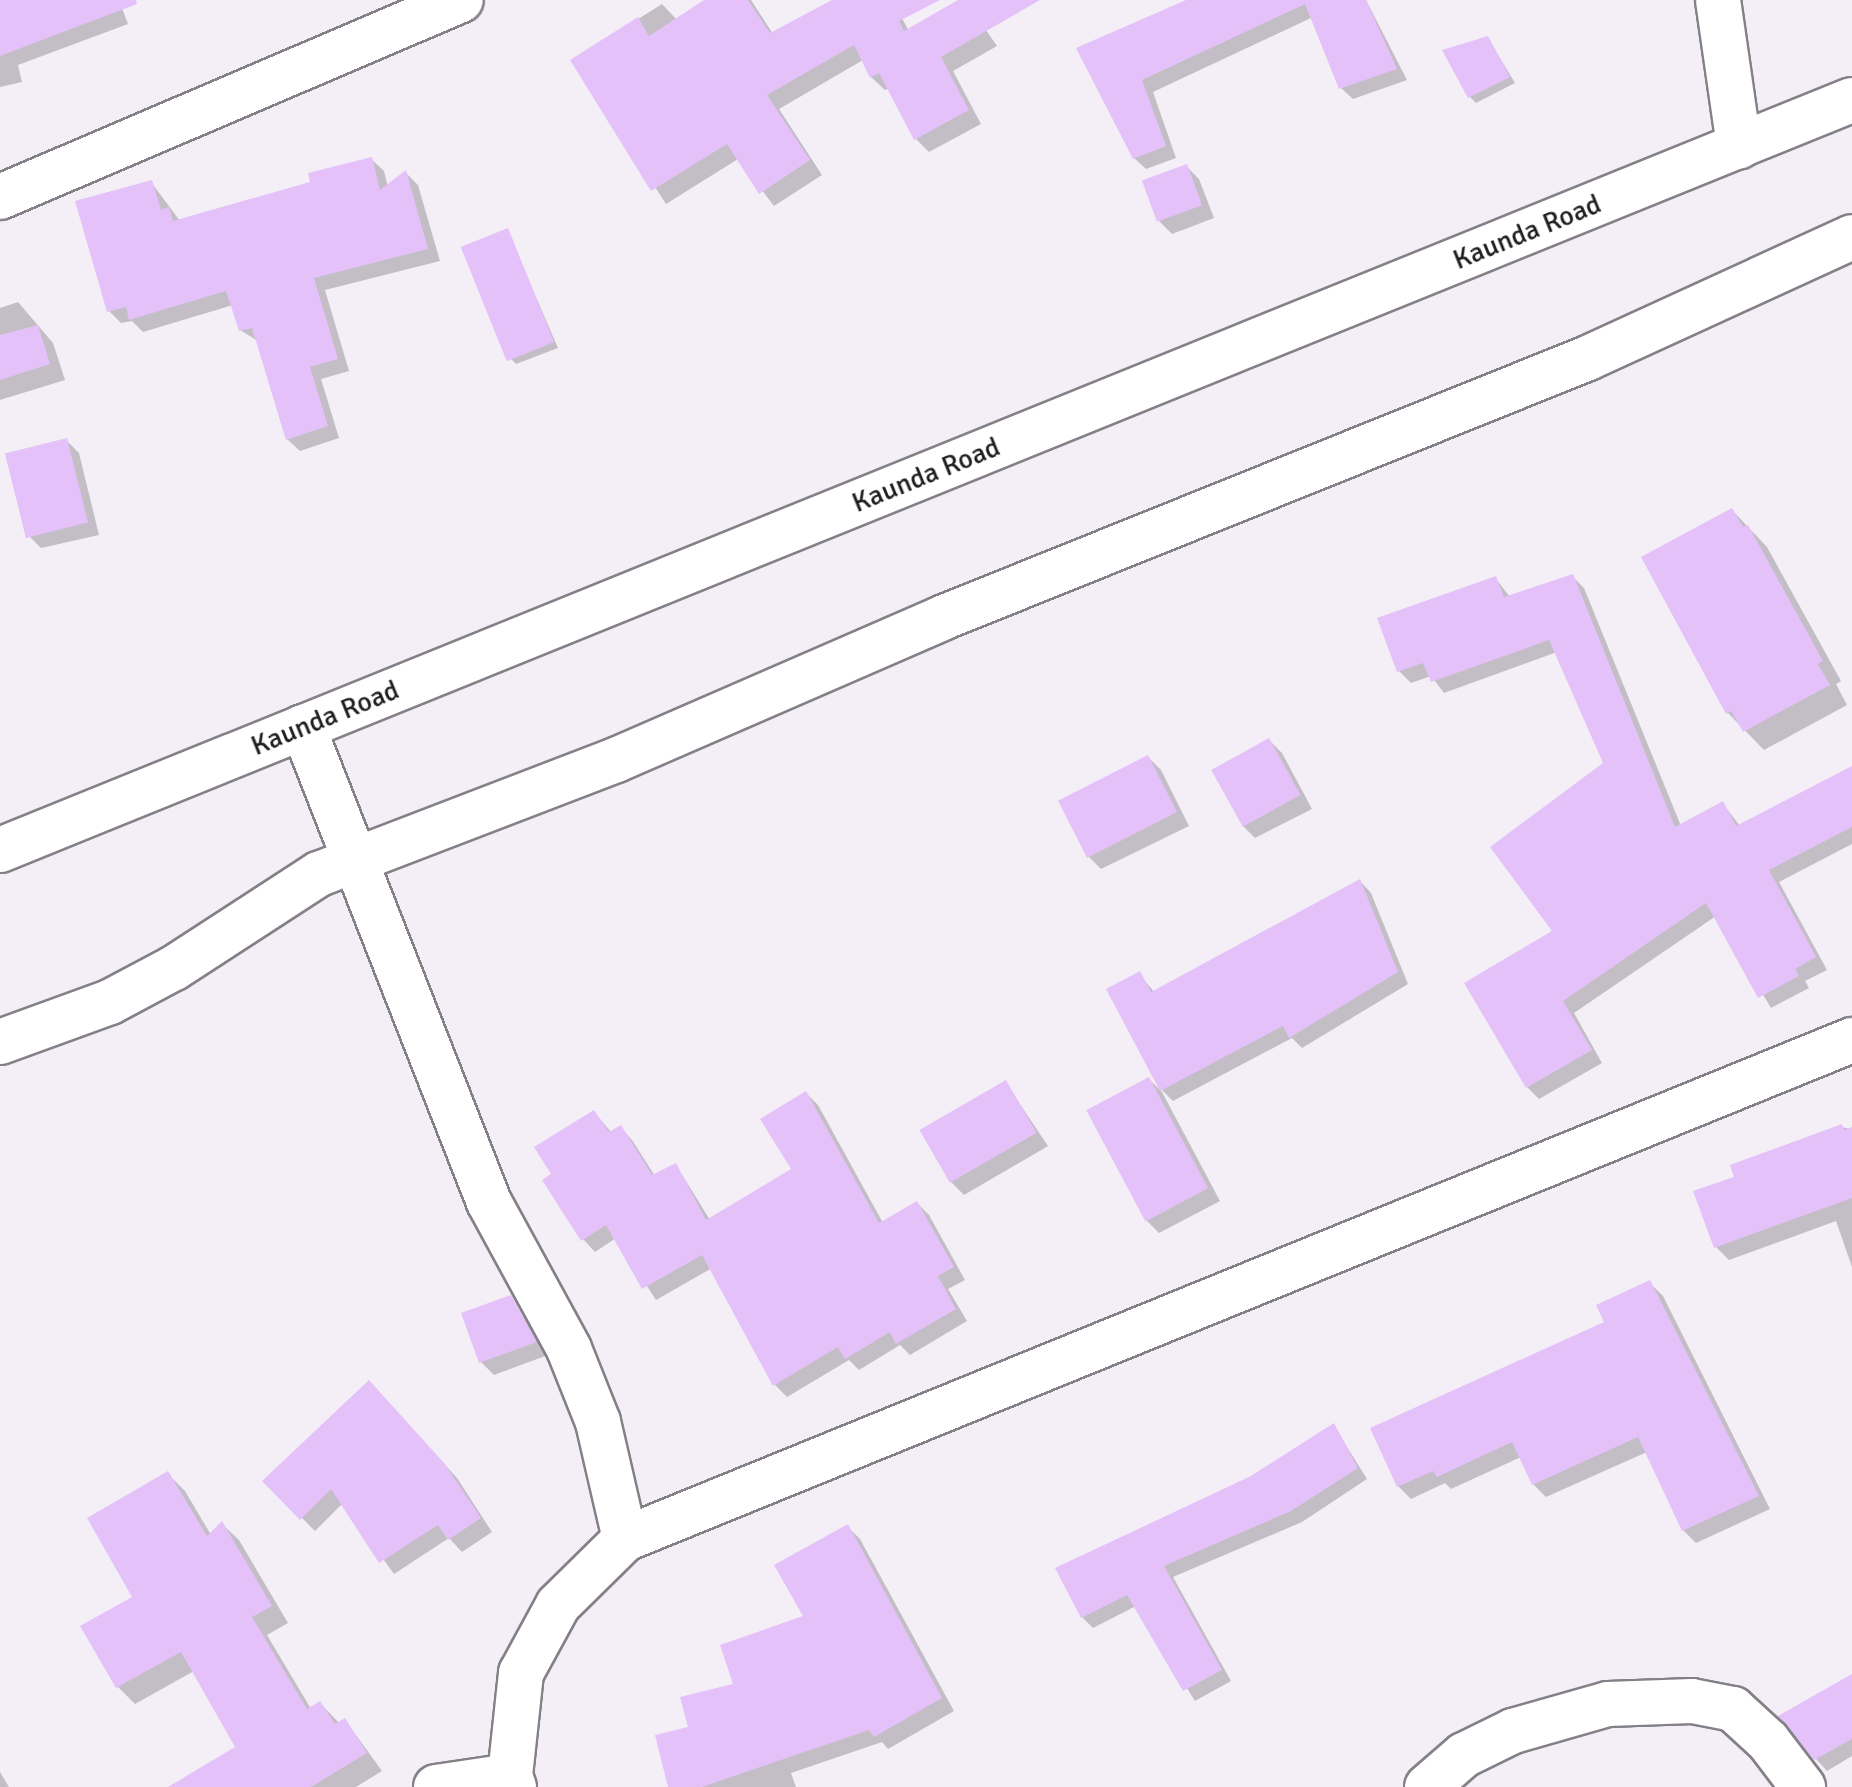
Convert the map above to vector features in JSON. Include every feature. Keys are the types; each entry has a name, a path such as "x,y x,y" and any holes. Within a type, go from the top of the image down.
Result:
{"street":[{"path":"0,197 313,68 461,0"},
{"path":"1718,0 1739,146"},
{"name":"Kaunda Road","path":"0,850 1852,100"},
{"path":"0,1042 110,1002 174,968 319,874 616,760 942,618 1588,358 1852,237"},
{"path":"303,727 489,1202 569,1349 593,1407 625,1539"},
{"path":"436,1787 512,1781 521,1673 558,1605 625,1539 1852,1040"},
{"path":"1427,1787 1464,1755 1513,1731 1608,1704 1692,1701 1733,1709 1768,1741 1803,1787"}],"building":[{"path":"0,0 136,0 137,4 0,56"},
{"path":"704,0 748,0 770,33 832,0 940,0 899,21 904,31 958,0 1040,0 941,57 969,110 914,140 879,73 870,78 854,45 767,95 810,160 759,194 727,144 651,191 570,60 638,17 649,36"},
{"path":"1186,0 1366,0 1397,69 1339,89 1305,4 1142,80 1166,146 1133,159 1076,48"},
{"path":"1488,36 1510,77 1468,98 1442,50"},
{"path":"372,157 380,190 406,170 428,249 314,278 338,359 310,367 328,426 286,440 252,328 239,331 226,291 129,320 126,307 107,312 75,201 152,180 161,210 169,207 173,221 310,182 308,173"},
{"path":"1187,164 1202,205 1157,222 1142,180"},
{"path":"508,228 554,342 507,361 461,247"},
{"path":"38,325 50,364 0,380 0,335"},
{"path":"67,438 88,522 26,538 5,453"},
{"path":"1732,508 1743,527 1748,525 1823,661 1818,664 1830,685 1743,732 1731,711 1726,714 1641,557"},
{"path":"1573,574 1675,827 1723,801 1736,826 1852,766 1852,827 1769,870 1816,957 1795,969 1799,976 1758,998 1706,903 1563,1001 1592,1050 1526,1088 1464,983 1552,931 1490,847 1603,763 1549,640 1431,682 1423,663 1397,672 1377,618 1496,576 1504,597"},
{"path":"1269,738 1301,795 1243,827 1211,770"},
{"path":"1148,755 1177,812 1087,858 1058,801"},
{"path":"1360,879 1398,972 1289,1038 1283,1026 1160,1091 1106,989 1140,971 1151,992"},
{"path":"1149,1077 1208,1188 1145,1222 1086,1110"},
{"path":"1006,1080 1036,1133 950,1183 919,1130"},
{"path":"806,1091 879,1223 917,1201 954,1267 938,1276 956,1309 896,1344 890,1332 845,1359 838,1347 773,1386 702,1255 642,1289 606,1225 581,1241 542,1180 551,1174 534,1147 594,1110 609,1132 621,1125 652,1175 676,1163 706,1220 791,1169 760,1119"},
{"path":"1842,1124 1844,1130 1852,1127 1852,1198 1714,1248 1693,1191 1734,1177 1730,1165"},
{"path":"1650,1280 1759,1496 1682,1531 1638,1437 1532,1485 1512,1442 1437,1477 1433,1471 1397,1487 1370,1428 1604,1322 1596,1305"},
{"path":"511,1295 537,1342 479,1363 461,1313"},
{"path":"369,1380 444,1463 481,1518 448,1540 438,1525 379,1563 331,1489 300,1520 262,1481"},
{"path":"1334,1423 1358,1468 1291,1511 1164,1566 1222,1670 1183,1691 1127,1595 1081,1618 1055,1568 1251,1476"},
{"path":"168,1471 207,1536 222,1521 272,1606 252,1617 307,1709 320,1701 335,1724 345,1718 367,1753 311,1787 168,1787 235,1747 181,1652 116,1688 80,1626 132,1597 87,1518"},
{"path":"848,1524 942,1698 874,1737 869,1730 702,1787 668,1787 655,1735 688,1727 680,1697 733,1684 720,1645 803,1616 774,1565"},
{"path":"1852,1674 1852,1739 1814,1760 1778,1716"}]}
